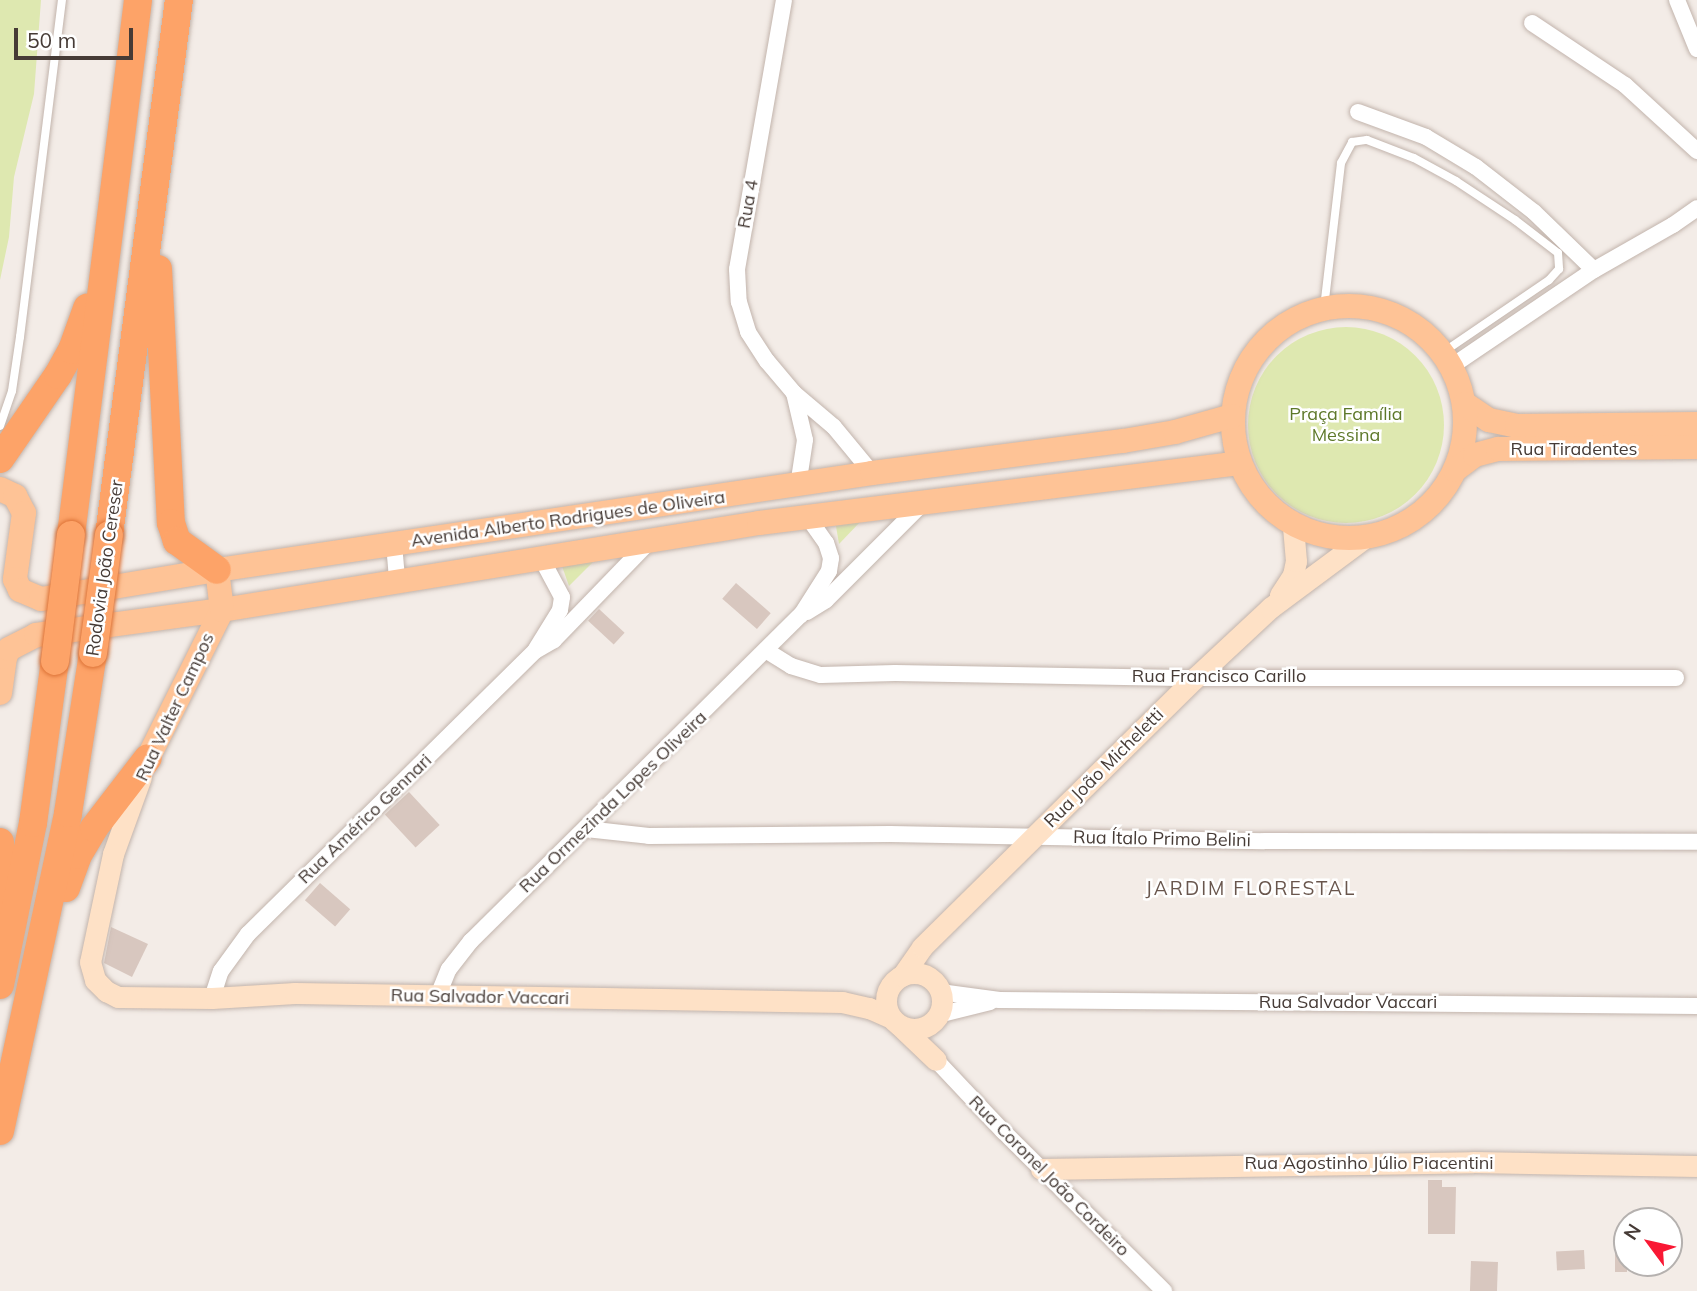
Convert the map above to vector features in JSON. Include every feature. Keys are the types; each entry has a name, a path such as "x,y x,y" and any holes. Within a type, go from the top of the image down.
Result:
{"highway":[{"name":"Rodovia João Cereser","path":"0,985 33,823 138,0"},
{"name":"Rodovia João Cereser","path":"0,1131 68,813 109,536 179,0"},
{"path":"158,169 158,282 171,523 177,541 217,570"},
{"path":"0,459 28,422 72,350 107,248"},
{"path":"34,979 78,855 94,828 148,758"},
{"path":"0,842 7,949"}],"main road":[{"path":"1361,306 1398,315 1429,337 1447,360 1465,404 1465,438 1455,470 1440,496 1418,516 1392,531 1363,539 1327,538 1293,526 1270,510 1252,488 1239,463 1232,416 1240,379 1260,346 1289,322 1324,308 1361,306"},
{"name":"Rua Tiradentes","path":"1465,404 1489,420 1517,426 1697,424"},
{"name":"Avenida Alberto Rodrigues de Oliveira","path":"0,489 15,496 24,513 14,571 20,590 28,596 41,599 217,570 872,473 1124,441 1175,432 1232,416"},
{"name":"Rua Tiradentes","path":"1455,470 1475,455 1498,449 1697,447"},
{"name":"Avenida Alberto Rodrigues de Oliveira","path":"0,693 5,657 9,649 27,639 222,610 540,556 808,517 1239,463"},
{"path":"217,570 222,610"},
{"name":"Rua Valter Campos","path":"148,758 222,610"}],"street":[{"name":"Rua 4","path":"784,0 737,269 739,302 748,332 794,393 834,428 872,473"},
{"path":"1677,0 1697,49"},
{"path":"1532,23 1625,85 1697,151"},
{"path":"1358,112 1426,137 1476,167 1534,212 1594,270"},
{"path":"1447,360 1594,270 1663,232 1697,208"},
{"name":"Rua 4","path":"794,393 805,440 798,486"},
{"name":"Rua Ormezinda Lopes Oliveira","path":"802,615 826,600 924,501"},
{"name":"Rua Ormezinda Lopes Oliveira","path":"437,998 449,969 471,941 802,615 830,571 831,558 827,543 808,517"},
{"name":"Rua João Micheletti","path":"1270,608 1293,575 1296,561 1293,526"},
{"name":"Rua João Micheletti","path":"896,981 910,959 1195,678 1270,608 1363,539"},
{"name":"Rua Américo Gennari","path":"212,998 221,971 248,934 535,652 554,640 652,540"},
{"path":"394,544 397,580"},
{"name":"Rua Américo Gennari","path":"535,652 560,610 562,597 540,556"},
{"name":"Rua Francisco Carillo","path":"767,651 791,666 821,675 895,673 1195,678 1676,678"},
{"name":"Rua Valter Campos","path":"118,997 106,991 95,980 90,962 113,854 148,758"},
{"name":"Rua Ítalo Primo Belini","path":"586,829 649,836 1036,836 1697,842"},
{"path":"936,1060 936,1018 942,1003 933,958 940,931"},
{"path":"936,1018 916,1029 895,1021 886,1003 896,981 920,974 938,988"},
{"name":"Rua Salvador Vaccari","path":"842,1002 896,981"},
{"name":"Rua Salvador Vaccari","path":"938,988 999,1000 1697,1006"},
{"name":"Rua Salvador Vaccari","path":"118,997 212,998 295,993 437,998 842,1002 869,1008 895,1021"},
{"name":"Rua Salvador Vaccari","path":"936,1018 999,1000"},
{"name":"Rua Coronel João Cordeiro","path":"895,1021 1164,1291"},
{"name":"Rua Agostinho Júlio Piacentini","path":"1041,1169 1473,1162 1697,1166"}],"lane":[{"path":"0,426 12,391 20,337 62,0"},
{"path":"1324,308 1341,163 1352,142 1367,140 1414,158 1491,203 1558,253 1559,269 1549,280 1447,360"},
{"path":"1491,203 1508,192"}],"green space":[{"path":"0,0 41,0 34,94 14,177 9,237 0,280"},
{"name":"Praça Família Messina","path":"1346,327 1384,334 1401,343 1415,356 1428,370 1437,387 1444,425 1437,463 1428,480 1415,494 1401,507 1384,516 1346,523 1308,516 1291,507 1277,494 1264,480 1255,463 1248,425 1255,387 1264,370 1277,356 1291,343 1308,334"},
{"path":"861,521 839,544 836,526"},
{"path":"598,557 569,586 562,566"}],"building":[{"path":"736,583 771,613 757,629 722,599"},
{"path":"599,609 625,633 614,645 588,621"},
{"path":"409,792 440,825 416,847 385,815"},
{"path":"320,883 350,909 335,927 305,900"},
{"path":"111,927 148,944 132,977 104,963"},
{"path":"1428,1180 1442,1180 1442,1187 1456,1187 1455,1234 1428,1234"},
{"path":"1584,1250 1585,1269 1557,1270 1556,1251"},
{"path":"1471,1261 1498,1262 1497,1291 1470,1291"}],"district":[{"name":"JARDIM FLORESTAL","path":"1251,889"}]}
